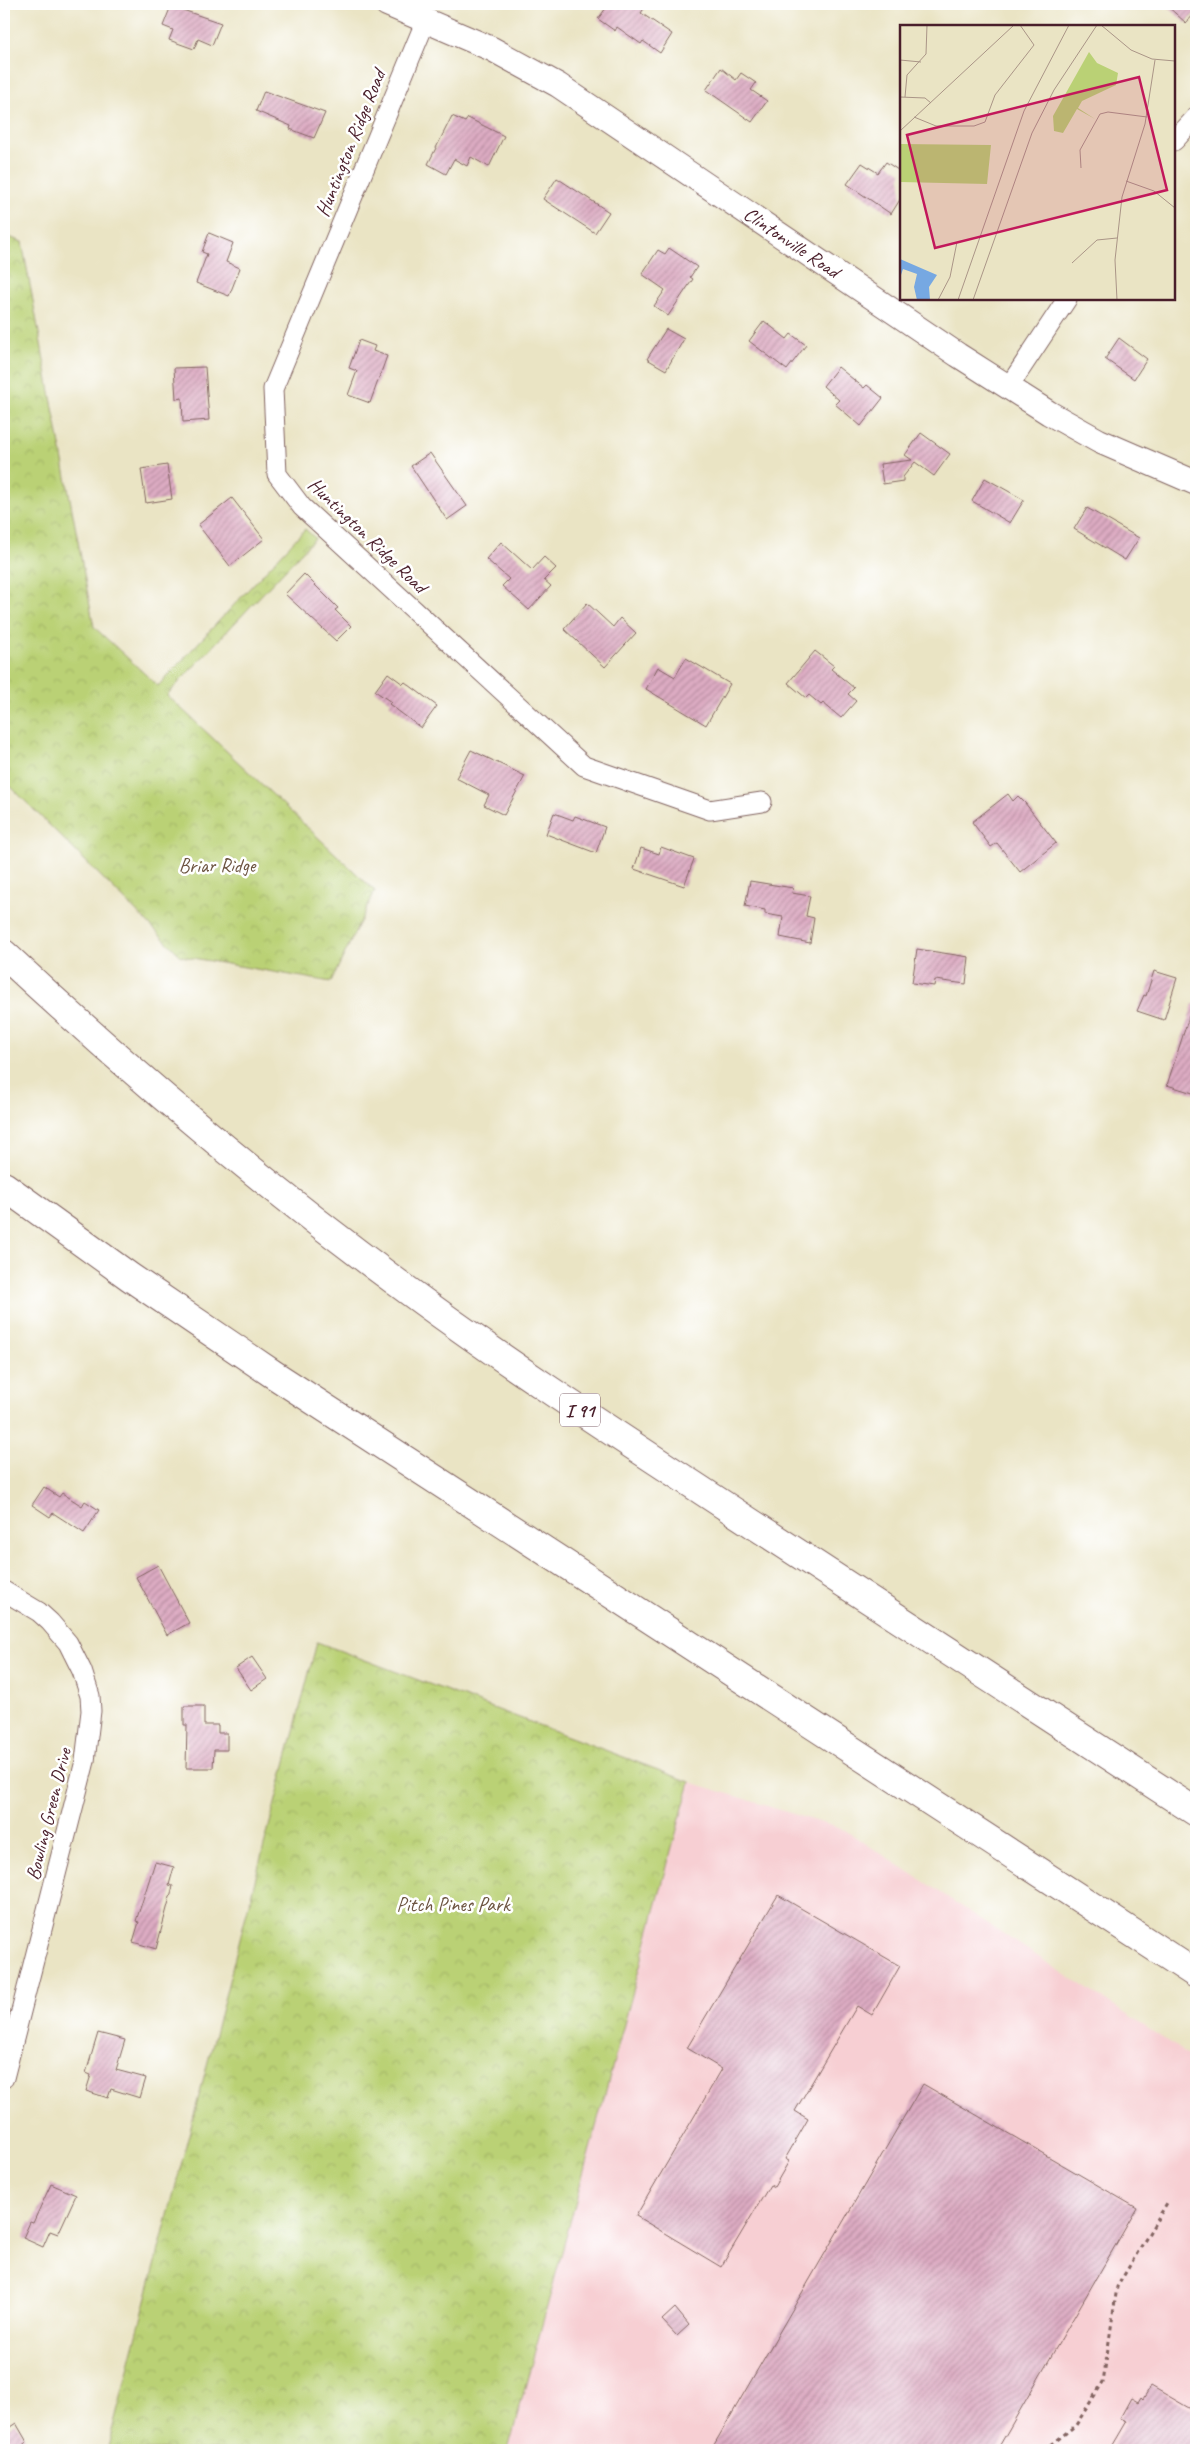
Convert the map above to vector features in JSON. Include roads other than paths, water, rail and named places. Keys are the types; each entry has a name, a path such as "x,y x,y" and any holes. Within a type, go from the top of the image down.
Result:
{"highway":[{"name":"I 91","path":"4,954 89,1032 224,1148 314,1220 428,1305 623,1439 1196,1812"},
{"path":"4,1186 130,1277 273,1374 1196,1974"}],"street":[{"name":"Clintonville Road","path":"387,4 492,49 590,105 1008,388 1099,441 1196,483"},
{"name":"Huntington Ridge Road","path":"426,20 273,389 277,474 302,508 584,766 710,810 762,802"},
{"path":"1175,140 1196,117"},
{"path":"1008,388 1066,300"},
{"name":"Bowling Green Drive","path":"4,1590 39,1612 68,1643 85,1680 90,1710 85,1761 4,2078"}],"park label":[{"name":"Briar Ridge","path":"217,865"},
{"name":"Pitch Pines Park","path":"453,1904"}]}
